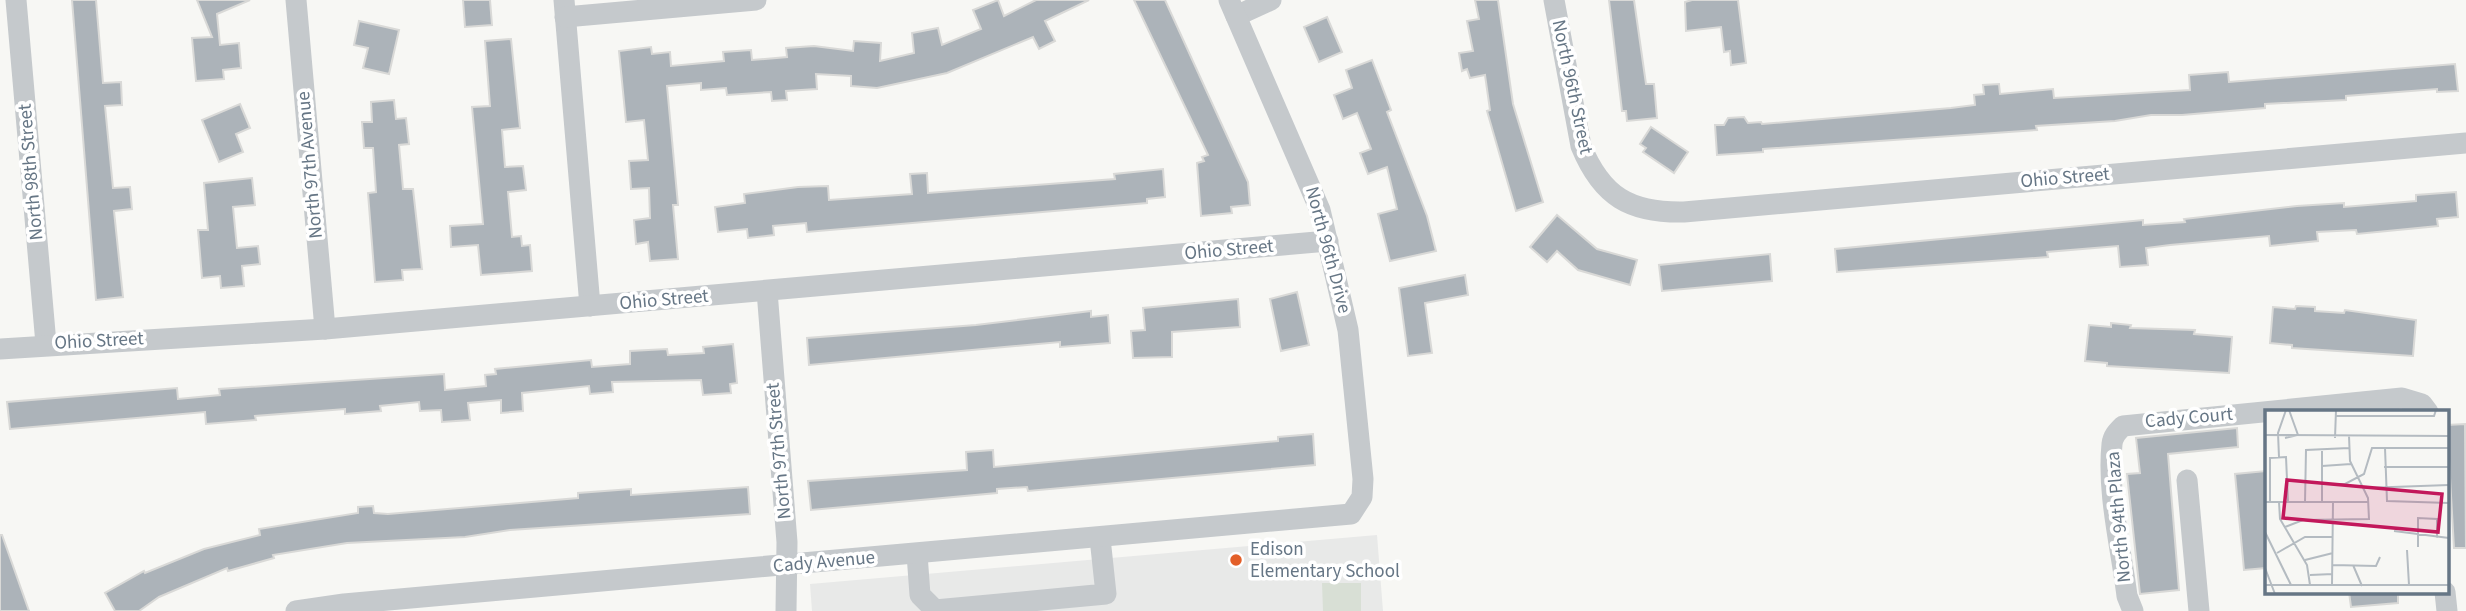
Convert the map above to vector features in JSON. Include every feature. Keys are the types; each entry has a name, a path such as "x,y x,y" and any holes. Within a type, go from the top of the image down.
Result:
{"street":[{"name":"North 98th Street","path":"16,0 46,344"},
{"name":"North 97th Avenue","path":"296,0 325,329"},
{"path":"590,306 565,8 756,0"},
{"path":"1232,8 1271,0"},
{"name":"North 96th Street","path":"1554,0 1581,146 1590,167 1599,181 1625,203 1664,212"},
{"name":"North 96th Drive","path":"1232,8 1308,177 1328,241 1348,330 1363,479 1362,497 1351,514"},
{"name":"Ohio Street","path":"1664,212 2466,143"},
{"name":"Ohio Street","path":"0,349 46,344 325,329 1328,241"},
{"name":"North 97th Street","path":"767,291 786,566 786,611"},
{"name":"Cady Court","path":"2282,410 2402,398 2425,408"},
{"name":"Cady Court","path":"2123,426 2265,412"},
{"name":"North 94th Plaza","path":"2123,426 2115,434 2112,443 2115,497 2127,596 2133,611"},
{"path":"2188,481 2199,611"},
{"name":"Cady Avenue","path":"296,611 344,604 1351,514"},
{"path":"917,554 920,595 935,610 1106,594 1100,538"}],"shaded area":[{"name":"Edison Elementary School","path":"1377,535 1383,611 812,611 810,584"},
{"path":"1322,583 1361,583 1361,611 1323,611"}],"building":[{"path":"72,0 96,0 103,83 121,82 122,105 105,106 113,188 130,187 132,209 114,211 123,297 96,300"},
{"path":"197,0 250,0 217,14 220,45 239,43 241,68 223,70 224,79 196,81 192,38 212,37"},
{"path":"463,0 490,0 492,25 465,27"},
{"path":"998,0 1004,16 1036,0 1089,0 1045,21 1055,41 1039,49 1033,37 947,73 877,88 851,86 851,76 816,74 817,89 786,91 787,100 772,101 771,92 727,95 726,88 701,90 701,83 667,86 678,205 673,205 678,259 650,261 648,242 636,244 634,220 650,218 649,188 631,189 629,161 648,160 644,120 626,122 619,51 651,47 652,54 670,52 671,66 724,61 723,52 751,50 752,60 787,57 786,48 814,46 853,51 854,41 881,43 880,61 914,53 912,33 938,28 942,45 981,29 973,10"},
{"path":"1134,0 1165,0 1248,182 1250,205 1231,207 1232,213 1201,216 1197,163 1204,161 1202,157 1208,155"},
{"path":"1475,0 1498,0 1513,104 1543,202 1516,211 1487,111 1490,110 1485,75 1470,78 1467,69 1462,71 1459,53 1473,51 1467,21 1479,19"},
{"path":"1609,0 1634,0 1646,84 1654,84 1657,118 1627,121 1626,111 1622,111"},
{"path":"1738,0 1746,63 1731,65 1730,51 1724,52 1721,27 1686,31 1685,2"},
{"path":"1327,17 1342,52 1319,62 1304,27"},
{"path":"359,21 399,30 389,74 363,68 368,48 354,45"},
{"path":"511,39 520,128 502,130 505,167 523,166 526,190 508,192 512,237 521,236 522,246 530,245 532,271 481,275 478,245 451,247 450,226 483,224 472,107 490,106 485,41"},
{"path":"1372,60 1391,110 1387,112 1427,216 1436,251 1390,261 1378,214 1397,209 1387,167 1368,174 1360,153 1371,149 1357,113 1343,119 1334,95 1352,88 1346,70"},
{"path":"2455,64 2458,91 2437,92 2437,89 2346,96 2346,100 2265,104 2265,108 2036,126 2037,130 1763,149 1763,152 1717,155 1715,125 1724,125 1728,118 1744,117 1748,123 1762,124 1975,105 1974,95 1984,94 1983,85 1999,84 2000,94 2053,89 2054,98 2190,90 2189,75 2228,72 2229,82"},
{"path":"394,100 396,119 406,118 409,144 399,145 403,189 413,189 422,269 402,270 403,280 375,282 368,193 376,192 373,148 364,148 362,122 372,122 371,102"},
{"path":"240,104 250,128 236,134 243,152 219,162 202,120"},
{"path":"1651,127 1688,152 1674,173 1643,152 1646,148 1640,144"},
{"path":"1163,169 1165,197 1147,199 1147,203 807,232 806,223 773,226 774,235 748,238 747,229 718,232 715,207 745,203 744,194 798,187 828,186 829,200 912,194 910,174 927,173 928,193 1115,179 1114,174"},
{"path":"252,178 255,205 233,207 237,248 258,246 260,264 242,266 244,286 221,288 220,276 202,278 198,230 208,230 204,183"},
{"path":"2456,192 2458,217 2437,219 2438,226 2357,234 2356,230 2317,232 2318,241 2270,246 2269,236 2146,248 2148,265 2120,267 2118,246 2047,252 2048,257 1837,272 1835,249 2143,220 2143,225 2185,222 2184,219 2297,206 2344,203 2344,207 2416,201 2416,195"},
{"path":"1557,215 1597,249 1637,260 1630,285 1578,270 1557,251 1547,262 1530,247"},
{"path":"1770,254 1772,281 1662,291 1659,265"},
{"path":"1465,275 1468,295 1425,303 1432,353 1408,356 1399,288"},
{"path":"1297,292 1309,345 1281,351 1270,299"},
{"path":"1238,299 1240,327 1172,332 1172,357 1133,358 1131,331 1145,330 1143,308"},
{"path":"2296,306 2315,307 2315,311 2344,313 2345,310 2416,320 2413,356 2292,348 2292,345 2270,343 2273,307 2295,309"},
{"path":"1091,311 1091,317 1108,315 1110,343 1060,347 1060,342 809,365 807,338 976,325"},
{"path":"2111,323 2131,325 2130,328 2195,330 2194,334 2232,337 2229,373 2107,366 2107,363 2085,361 2089,325 2111,327"},
{"path":"733,344 737,383 730,384 731,393 703,395 701,380 612,382 613,392 590,394 589,386 522,393 523,411 501,413 501,400 468,403 470,420 442,422 441,410 420,411 419,402 380,406 381,411 345,414 345,409 255,416 256,420 206,424 205,412 10,429 7,402 177,388 178,399 220,395 219,389 444,374 445,390 486,386 485,375 496,374 495,369 591,360 592,367 630,364 630,351 667,349 668,355 704,353 703,347"},
{"path":"2465,424 2466,548 2454,548 2448,425"},
{"path":"2237,428 2238,447 2168,454 2179,590 2140,594 2127,474 2140,473 2136,438"},
{"path":"1313,434 1315,465 1028,491 1027,487 997,489 997,493 811,510 808,481 967,470 966,452 993,450 994,467 1278,441 1278,437"},
{"path":"2265,471 2265,568 2244,570 2235,474"},
{"path":"748,487 750,514 510,530 465,537 347,543 273,555 274,558 228,571 227,568 159,597 139,611 115,611 105,593 144,571 145,573 204,549 260,535 259,529 358,513 358,507 373,506 374,513 388,514 578,498 578,493 631,489 631,495"},
{"path":"2,535 29,611 0,611"},
{"path":"2349,594 2398,594 2398,603 2351,607"}],"place":[{"name":"Edison Elementary School","path":"1236,560"}]}
